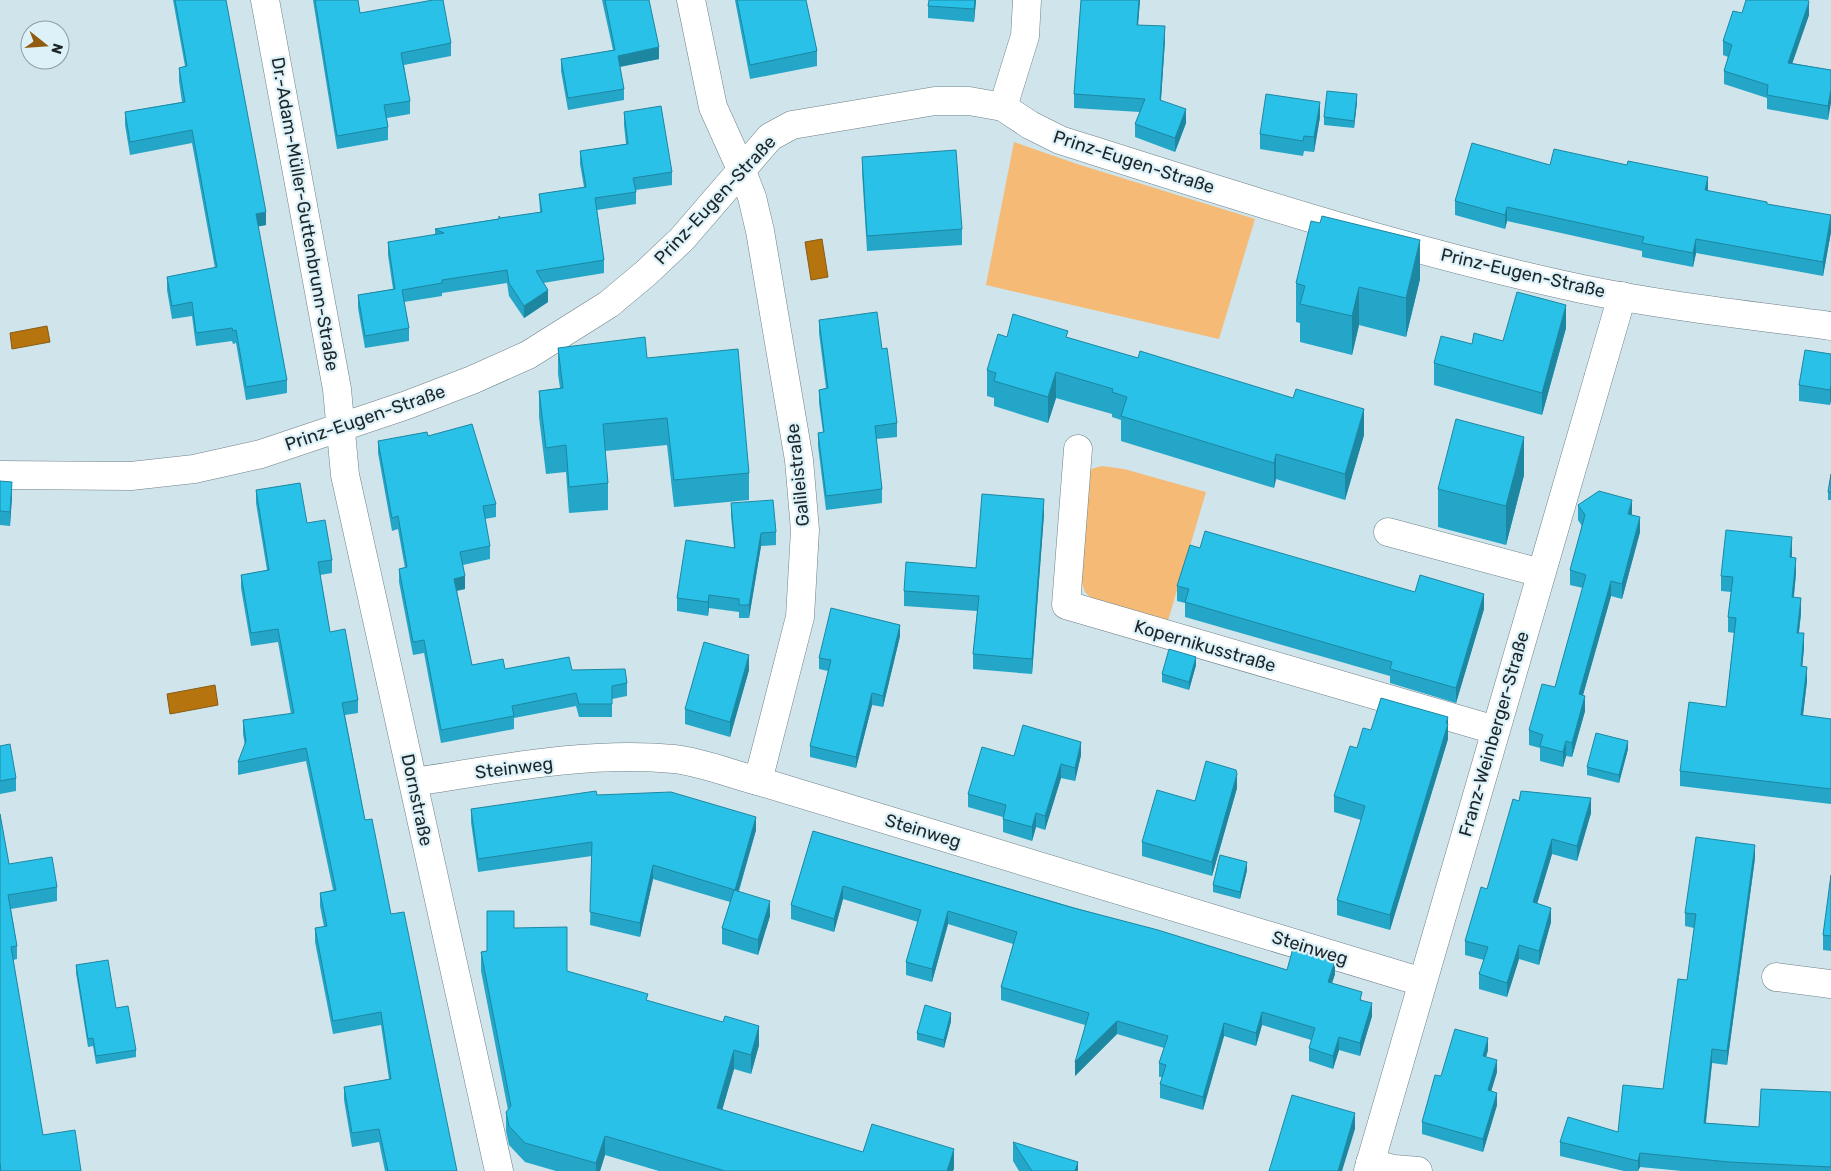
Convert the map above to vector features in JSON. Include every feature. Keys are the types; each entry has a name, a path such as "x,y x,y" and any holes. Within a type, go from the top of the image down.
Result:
{"street":[{"name":"Dr.-Adam-Müller-Guttenbrunn-Straße","path":"265,0 337,389 340,428"},
{"name":"Galileistraße","path":"691,0 713,107 752,197 760,231 799,460 805,530 800,617 758,781"},
{"path":"1003,107 1025,36 1028,0"},
{"name":"Prinz-Eugen-Straße","path":"0,475 131,476 194,469 261,454 406,406 472,380 528,354 610,304 682,239 770,137 792,125 935,101 969,101 1003,107 1030,125 1060,140 1267,206 1465,260 1622,296 1831,326"},
{"name":"Franz-Weinberger-Straße","path":"1369,1167 1622,296"},
{"name":"Dornstraße","path":"340,428 345,475 500,1171"},
{"name":"Kopernikusstraße","path":"1078,449 1066,605 1495,730"},
{"path":"1388,532 1541,574"},
{"name":"Steinweg","path":"414,782 510,767 614,756 676,759 758,781 1422,982"},
{"path":"1776,977 1831,984"},
{"path":"1369,1167 1418,1171"}],"shaded area":[{"path":"1014,142 1077,164 1255,219 1219,339 986,285"},
{"path":"822,239 828,277 811,280 805,242"},
{"path":"47,326 50,342 12,349 10,333"},
{"path":"1102,466 1124,469 1206,492 1167,624 1094,601 1085,592 1079,575 1084,481 1091,469"},
{"path":"215,685 218,705 170,714 167,694"}],"building":[{"path":"175,0 226,0 266,212 256,214 287,380 246,387 236,330 233,331 232,328 196,333 192,302 172,306 167,277 217,267 192,130 130,142 125,112 185,102 179,68 187,66"},
{"path":"315,0 358,0 360,13 433,0 443,0 451,43 401,53 410,101 384,105 388,127 337,136"},
{"path":"605,0 649,0 659,47 618,56 624,89 568,98 561,59 615,50"},
{"path":"737,0 806,0 817,51 750,65"},
{"path":"929,0 975,0 974,9 928,6"},
{"path":"1081,0 1139,0 1137,25 1165,26 1160,100 1186,109 1175,138 1135,124 1145,99 1074,94"},
{"path":"1746,0 1808,0 1809,2 1788,63 1831,70 1831,89 1828,106 1767,95 1768,85 1724,71 1732,45 1723,41 1733,11 1742,13"},
{"path":"1327,91 1357,94 1354,121 1324,117"},
{"path":"1266,94 1320,102 1314,137 1304,136 1303,141 1260,134"},
{"path":"661,106 672,172 633,178 636,192 595,198 604,260 536,271 548,290 524,306 509,283 507,270 442,280 442,283 402,290 409,328 365,336 358,295 395,289 388,242 444,233 435,229 499,219 499,216 500,218 542,212 539,194 586,187 580,151 628,144 624,112"},
{"path":"1472,143 1550,165 1554,149 1627,165 1628,161 1708,177 1705,190 1767,202 1767,204 1831,215 1823,262 1696,239 1693,253 1642,243 1644,237 1507,207 1505,215 1455,201"},
{"path":"956,150 962,229 867,236 862,157"},
{"path":"1322,216 1420,240 1406,298 1359,287 1352,316 1300,304 1305,286 1296,283 1311,221 1320,223"},
{"path":"1517,292 1566,305 1542,393 1434,363 1441,336 1472,344 1474,333 1503,341"},
{"path":"877,312 882,349 887,348 897,423 875,426 882,489 826,496 818,433 824,432 819,390 828,388 819,320"},
{"path":"1013,314 1068,331 1066,337 1138,358 1140,351 1293,398 1296,389 1364,409 1345,474 1276,454 1274,463 1121,416 1127,397 1112,392 1113,389 1056,372 1048,397 994,381 996,373 987,370 998,334 1007,337"},
{"path":"645,337 647,358 738,349 749,473 674,480 667,418 603,424 608,483 569,487 566,445 546,448 539,391 563,388 558,348"},
{"path":"1805,350 1831,354 1830,390 1799,385"},
{"path":"1456,419 1524,437 1506,506 1438,489"},
{"path":"472,424 496,504 483,506 490,546 460,552 465,576 454,579 472,665 503,659 505,669 569,657 572,670 625,669 627,683 612,686 612,704 579,704 576,693 512,706 514,716 441,730 424,640 413,642 399,569 407,567 398,516 392,518 378,441 427,432 428,436"},
{"path":"1831,474 1831,492 1828,492"},
{"path":"0,481 12,482 10,512 0,511"},
{"path":"300,483 307,523 325,520 332,560 318,562 330,632 345,629 358,700 342,703 365,820 372,819 391,914 404,912 457,1171 388,1171 379,1129 352,1133 344,1087 391,1079 381,1012 333,1021 315,928 327,926 320,893 336,890 306,748 238,762 246,741 243,720 294,713 278,629 251,633 241,575 269,570 256,490"},
{"path":"1599,491 1632,500 1628,514 1640,517 1622,584 1611,581 1579,694 1585,696 1572,743 1566,741 1563,752 1540,746 1543,735 1529,730 1542,684 1555,687 1586,575 1570,570 1585,515 1578,505"},
{"path":"982,494 1044,499 1032,659 973,654 979,596 904,591 906,562 976,568"},
{"path":"773,500 776,532 761,533 749,605 739,605 739,599 709,595 708,602 677,598 686,540 735,548 731,503"},
{"path":"1726,530 1792,537 1790,557 1796,558 1792,597 1801,598 1797,633 1804,633 1801,666 1807,667 1801,715 1831,719 1831,789 1680,771 1689,702 1726,707 1736,618 1728,617 1733,577 1721,576"},
{"path":"1205,531 1415,592 1420,575 1484,594 1456,688 1390,669 1392,662 1185,602 1189,589 1177,586 1190,545 1200,548"},
{"path":"831,608 900,625 883,696 872,693 856,757 810,746 831,660 819,658"},
{"path":"704,642 749,655 730,722 685,709"},
{"path":"1169,649 1196,657 1189,682 1162,674"},
{"path":"1381,698 1448,717 1446,723 1448,724 1390,915 1337,900 1365,806 1334,796 1350,746 1357,748 1363,728 1371,730"},
{"path":"1023,725 1081,742 1075,768 1061,764 1045,816 1036,813 1032,827 1003,819 1006,805 968,794 982,747 1014,756"},
{"path":"1596,733 1628,741 1619,775 1587,767"},
{"path":"10,744 16,778 0,781 0,746"},
{"path":"1206,761 1236,770 1237,774 1212,862 1142,842 1157,790 1195,801"},
{"path":"596,791 597,795 671,792 756,817 735,890 653,865 640,923 590,912 592,842 478,859 471,809"},
{"path":"1521,791 1591,798 1577,846 1552,839 1533,902 1551,908 1539,951 1519,945 1507,983 1479,974 1488,947 1465,941 1481,887 1487,889 1513,799 1519,801"},
{"path":"0,814 9,864 52,857 57,887 8,895 17,946 11,947 43,1135 75,1130 81,1171 1,1171"},
{"path":"813,831 1070,907 1158,930 1287,970 1293,948 1335,961 1328,982 1362,992 1360,1000 1372,1003 1360,1043 1339,1037 1333,1056 1309,1048 1315,1028 1262,1012 1256,1033 1224,1023 1203,1097 1160,1084 1166,1065 1159,1063 1168,1036 1117,1021 1075,1062 1089,1013 1001,987 1017,932 948,911 932,969 906,962 921,910 843,886 834,919 791,905"},
{"path":"1696,837 1755,845 1727,1051 1712,1049 1704,1123 1759,1127 1761,1089 1831,1092 1831,1167 1729,1162 1640,1153 1638,1161 1560,1142 1568,1117 1618,1132 1623,1085 1663,1089 1678,979 1687,980 1696,914 1685,913"},
{"path":"1220,855 1247,862 1240,892 1213,885"},
{"path":"1831,875 1831,936 1823,935"},
{"path":"734,890 770,901 758,940 722,928"},
{"path":"487,911 514,911 514,928 567,927 567,971 648,994 646,1000 723,1022 725,1016 759,1026 751,1055 734,1050 717,1108 863,1152 872,1124 954,1149 947,1171 725,1171 605,1136 596,1163 525,1143 509,1126 506,1112 511,1106 481,952 487,951"},
{"path":"108,960 116,1008 128,1006 136,1050 96,1056 93,1038 88,1039 76,965"},
{"path":"925,1005 951,1013 944,1040 917,1033"},
{"path":"1455,1029 1488,1038 1483,1056 1497,1060 1488,1090 1497,1093 1483,1139 1422,1122 1435,1075 1441,1076"},
{"path":"1292,1095 1355,1113 1338,1171 1269,1171"},
{"path":"1013,1142 1078,1162 1075,1171 1032,1171"}]}
